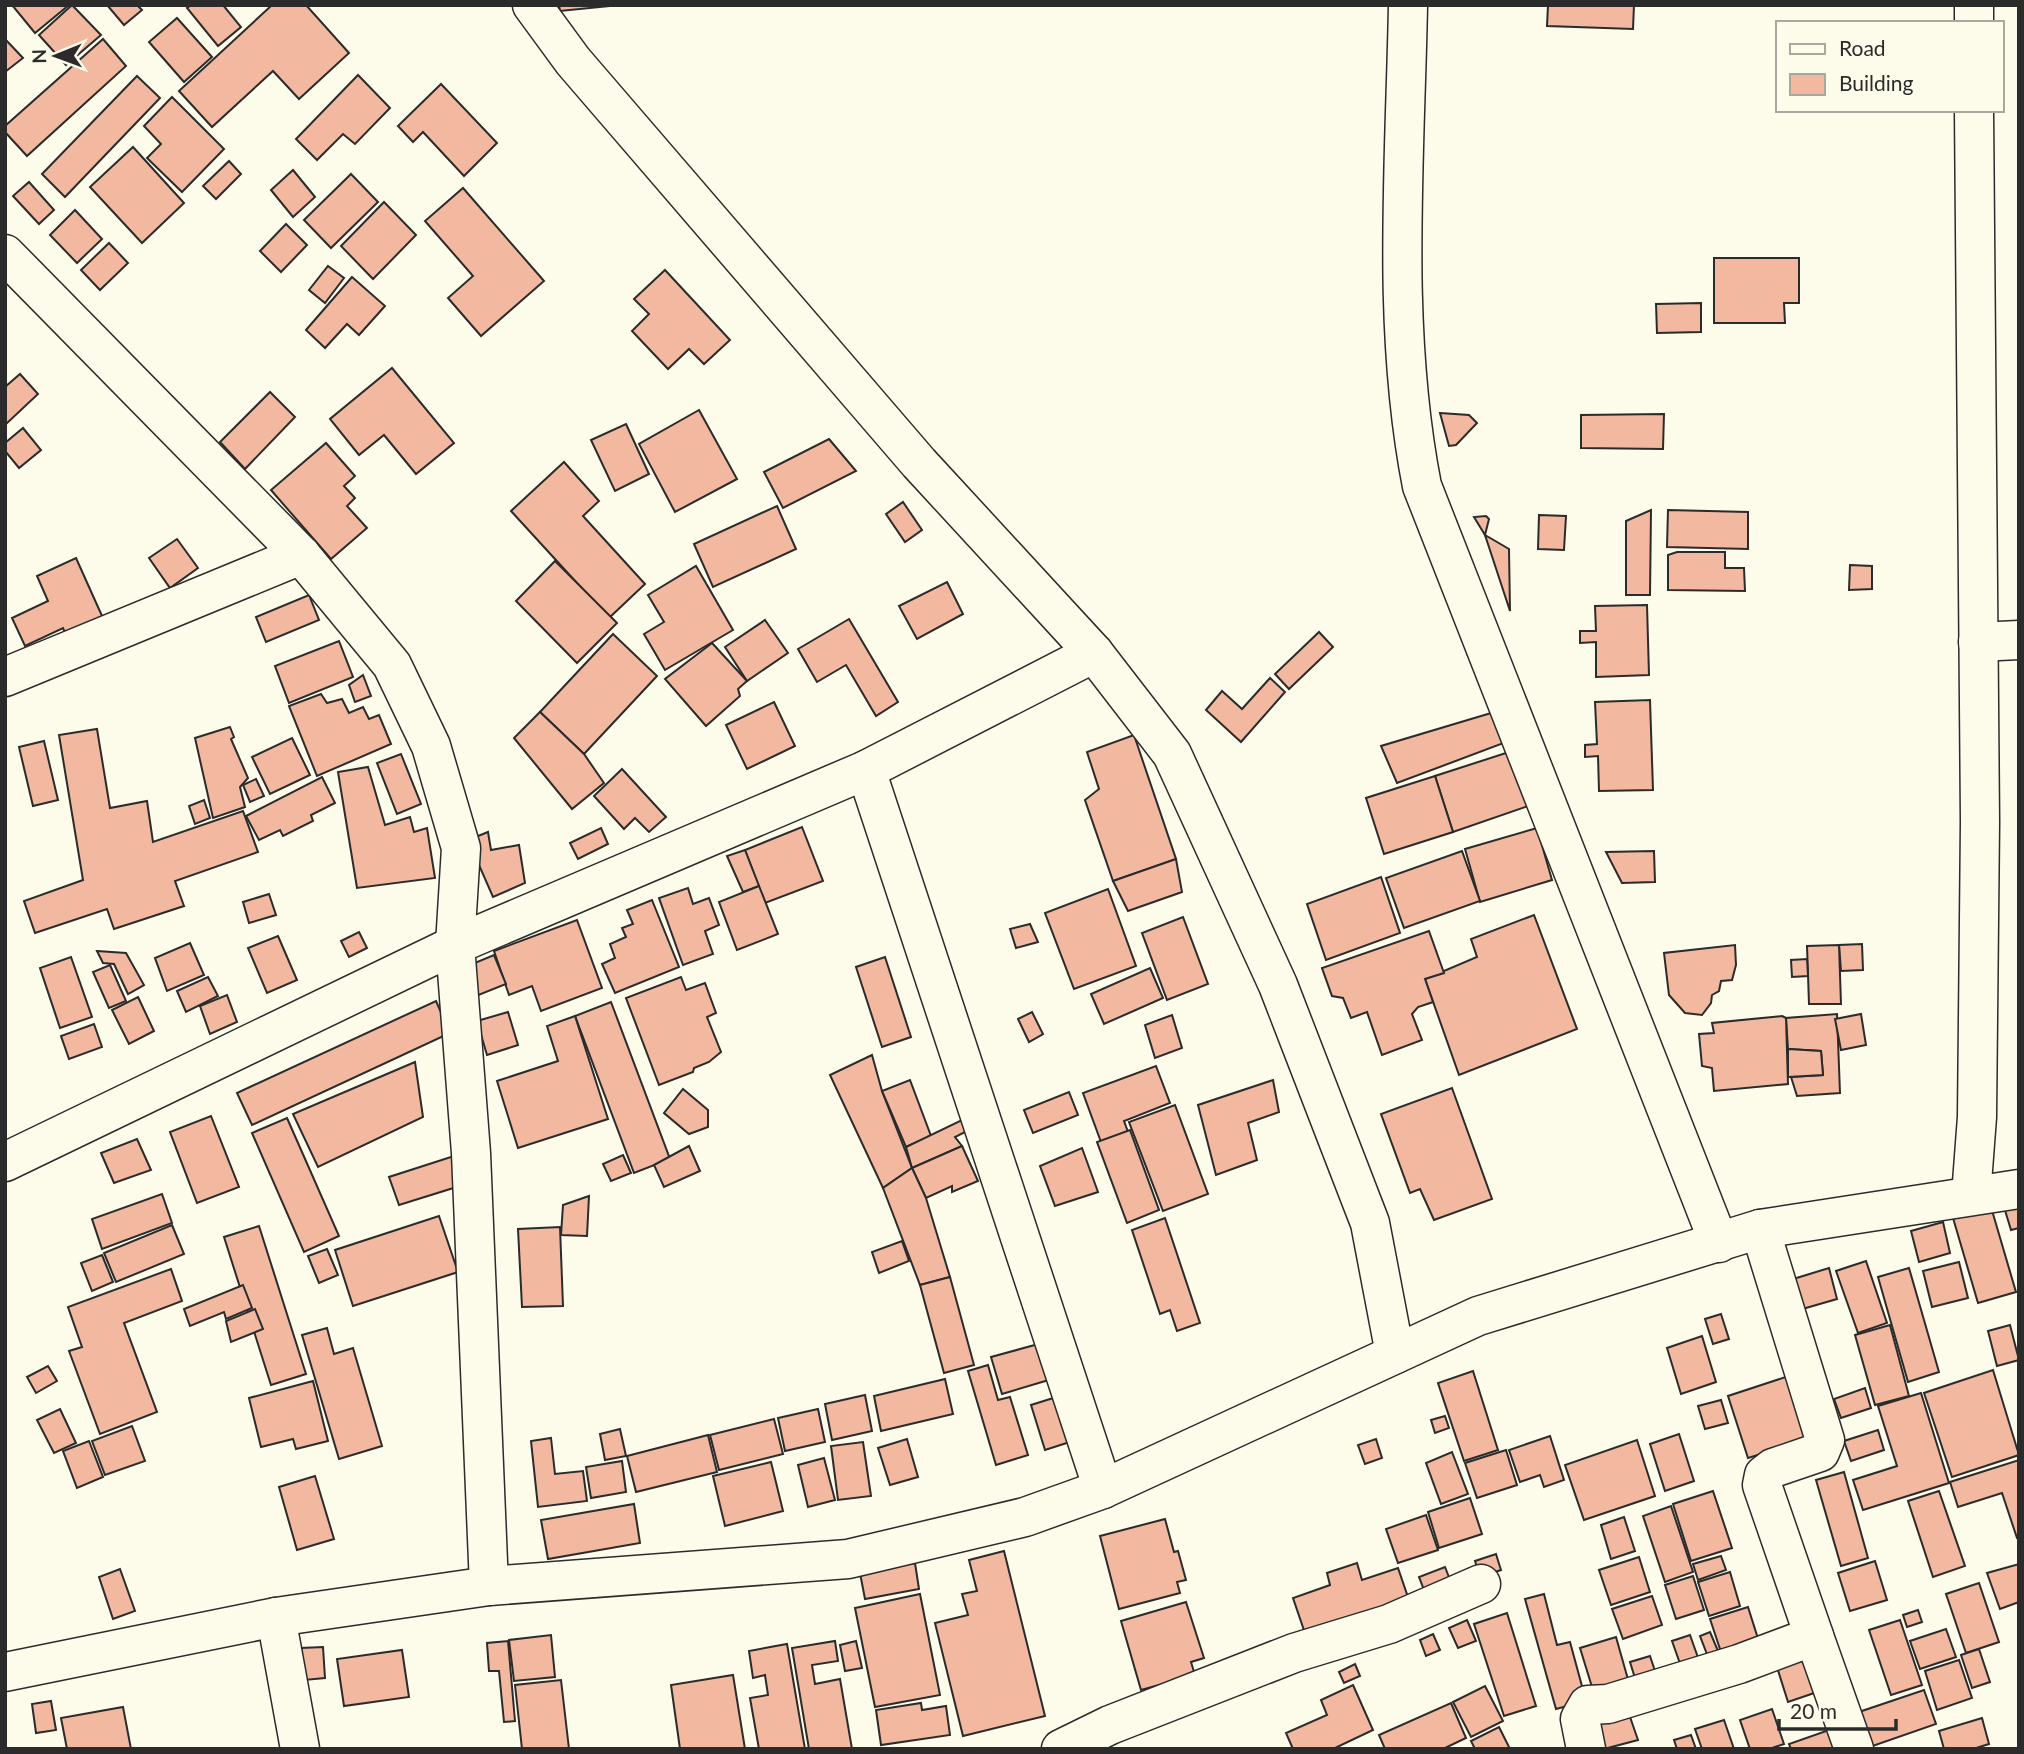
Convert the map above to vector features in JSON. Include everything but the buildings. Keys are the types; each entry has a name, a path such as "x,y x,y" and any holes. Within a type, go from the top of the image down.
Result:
{"street":[{"path":"532,5 573,61 919,463 1094,653 1172,754 1278,985 1370,1223 1395,1354"},
{"path":"1408,5 1403,291 1409,421 1422,486 1718,1243"},
{"path":"1971,1196 1977,1117 1975,112"},
{"path":"5,254 301,555 392,665 431,746 461,848 455,944 471,1153 489,1586"},
{"path":"5,677 301,555"},
{"path":"1978,642 2019,640"},
{"path":"5,1162 455,944 866,771 1094,653"},
{"path":"866,771 1103,1489"},
{"path":"5,1672 276,1617 489,1586 848,1559 1025,1517 1103,1489 1478,1317 1760,1229 2019,1189"},
{"path":"1760,1229 1825,1440 1821,1452 1773,1468 1764,1475 1762,1485 1854,1749"},
{"path":"1061,1749 1110,1726 1282,1658 1389,1624 1481,1584"},
{"path":"276,1617 300,1749"},
{"path":"1586,1749 1580,1719 1588,1705 1608,1704 1740,1664 1814,1636"}]}
